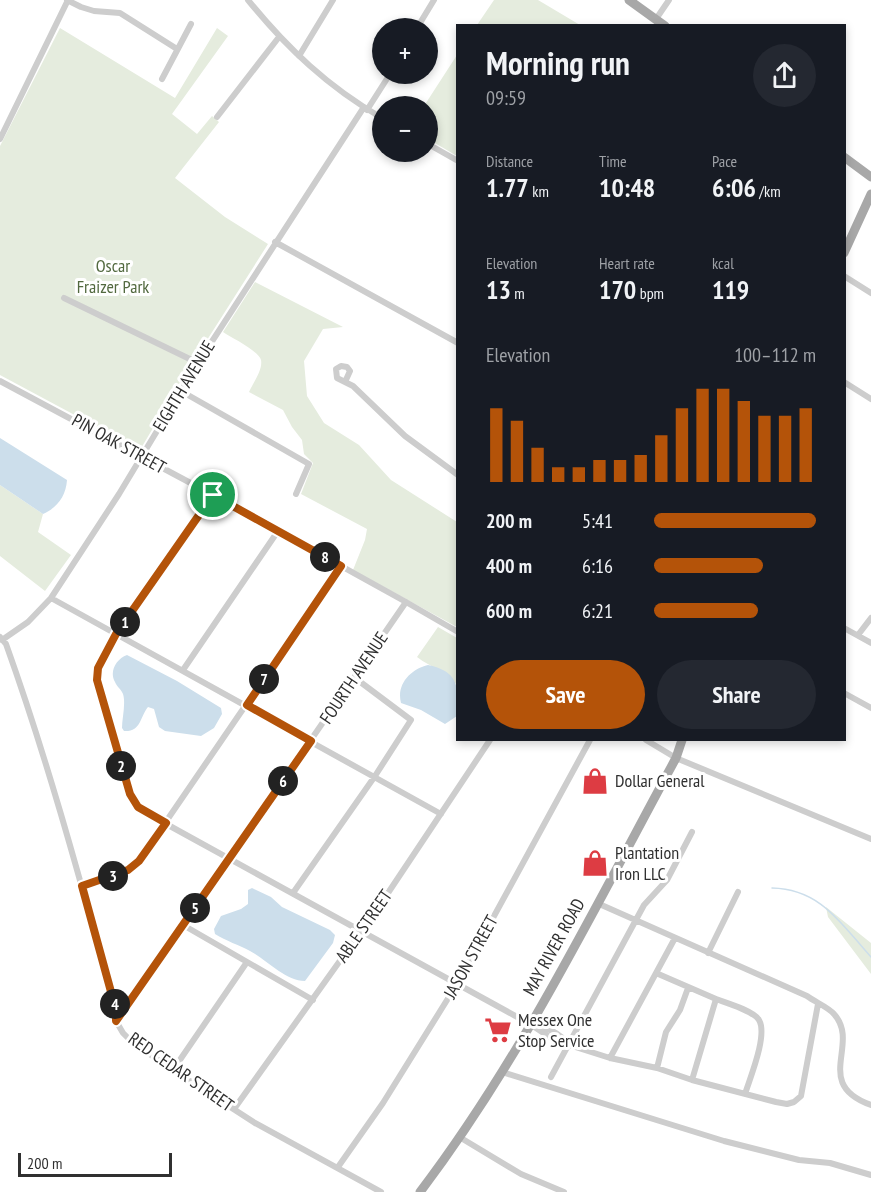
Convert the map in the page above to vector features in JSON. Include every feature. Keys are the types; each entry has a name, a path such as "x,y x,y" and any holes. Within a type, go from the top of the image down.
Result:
{"main road":[{"path":"629,0 662,24"},
{"path":"846,158 871,177"},
{"path":"846,249 871,194"},
{"name":"MAY RIVER ROAD","path":"420,1192 461,1138 531,1024 676,758 682,741"}],"street":[{"path":"0,139 68,0 94,11 120,14 177,49"},
{"path":"248,0 279,38 322,78 372,112"},
{"path":"299,56 333,0"},
{"path":"423,18 434,0"},
{"path":"656,19 669,0"},
{"path":"162,79 191,24"},
{"path":"217,117 279,38"},
{"name":"EIGHTH AVENUE","path":"1,639 28,622 51,598 119,494 275,242 383,84"},
{"path":"438,150 456,160"},
{"path":"275,242 456,342"},
{"path":"846,277 871,292"},
{"path":"64,298 198,363"},
{"name":"PIN OAK STREET","path":"0,381 213,495 456,631"},
{"path":"345,382 353,386 428,455 456,472"},
{"path":"846,383 871,399"},
{"path":"181,392 309,464 296,494"},
{"path":"213,495 116,634 98,668 97,680 130,794 138,807 531,1024 554,1040 610,1058 657,1068 692,1080 787,1104 801,1096 818,1004"},
{"path":"183,670 278,531"},
{"path":"82,886 128,870 139,861 341,566"},
{"path":"51,598 441,813"},
{"name":"FOURTH AVENUE","path":"116,1021 406,602"},
{"path":"858,635 871,618"},
{"path":"846,629 871,643"},
{"name":"RED CEDAR STREET","path":"1,639 6,644 25,698 82,886 116,1010 116,1021 123,1033 132,1042 173,1070 255,1123 381,1192"},
{"path":"293,893 375,776 411,720 354,678"},
{"path":"846,694 871,708"},
{"name":"ABLE STREET","path":"234,1110 361,931 489,741"},
{"name":"JASON STREET","path":"338,1167 383,1103 457,984 589,741"},
{"path":"648,741 676,758 871,839"},
{"path":"551,1077 644,905 668,880 692,832"},
{"path":"708,953 738,892"},
{"path":"597,903 807,996 834,1014 844,1033 839,1068 842,1083 864,1103 871,1106"},
{"path":"183,925 313,1000"},
{"path":"610,1058 675,938"},
{"path":"173,1070 247,962"},
{"path":"656,973 747,1011 758,1018 761,1041 745,1094"},
{"path":"657,1068 666,1032 681,1010 688,988"},
{"path":"692,1080 717,999"},
{"path":"502,1072 724,1141 799,1160 830,1163 871,1175"},
{"path":"461,1138 526,1177 564,1192"}],"green space":[{"path":"494,0 538,0 578,24 478,24"},
{"name":"Oscar Fraizer Park","path":"60,28 175,98 217,28 228,36 172,114 197,134 212,116 219,122 175,178 225,217 268,244 140,450 0,375 0,146"},
{"path":"456,57 456,155 438,145 438,96 430,96"},
{"path":"255,282 343,327 323,329 304,361 307,396 324,423 359,445 391,480 456,521 456,626 353,570 367,529 301,494 313,463 304,454 302,440 283,410 249,392 261,368 259,356 223,332"},
{"path":"0,485 43,514 38,532 71,555 45,591 0,556"},
{"path":"438,627 456,637 456,684 448,675 417,657"},
{"path":"826,907 871,943 871,974 828,917"}],"water":[{"path":"0,438 67,480 63,496 53,508 43,514 0,485"},
{"path":"127,655 177,681 221,708 222,714 214,728 201,736 165,731 159,727 154,709 148,707 134,729 124,731 122,728 124,698 113,678 113,670 117,663"},
{"path":"428,665 439,668 447,672 455,683 456,717 445,724 421,710 401,703 401,690 406,678"},
{"path":"252,888 271,897 282,907 330,930 335,935 333,943 305,981 290,978 250,951 215,934 214,929 221,916 248,904 248,890"}],"waterway":[{"path":"772,888 804,895 829,910 871,957"}],"place":[{"name":"Dollar General","path":"595,781"},
{"name":"Plantation Iron LLC","path":"595,863"},
{"name":"Messex One Stop Service","path":"498,1030"}],"route":[{"path":"213,495 341,566 247,705 311,741 116,1021 116,1010 82,886 128,870 139,861 166,823 138,807 130,794 97,680 98,668 116,634 213,495"}]}
